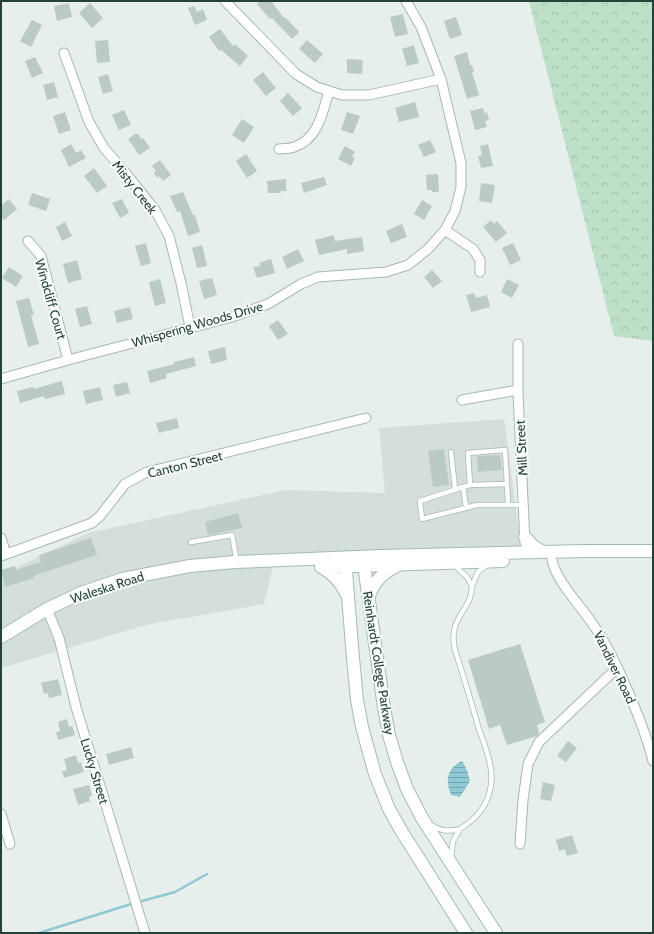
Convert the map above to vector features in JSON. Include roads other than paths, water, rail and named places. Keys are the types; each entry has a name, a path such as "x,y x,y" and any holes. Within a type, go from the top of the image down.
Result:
{"main road":[{"path":"525,537 533,546 548,556"},
{"path":"345,562 653,552"},
{"path":"363,561 399,564 451,563 525,553 548,556"},
{"name":"Reinhardt College Parkway","path":"363,561 384,708 389,735 402,776 422,818 496,933"},
{"name":"Waleska Road","path":"1,637 47,609 81,593 108,583 148,573 212,563 345,562"},
{"name":"Waleska Road","path":"174,569 321,567 345,562"},
{"name":"Reinhardt College Parkway","path":"345,562 359,714 375,774 389,808 402,832 466,933"},
{"path":"369,596 371,588 379,578 399,564"},
{"path":"321,567 330,572 339,580 348,598"}],"street":[{"path":"225,1 296,74 316,87 342,95 369,95 441,79"},
{"name":"Whispering Woods Drive","path":"1,379 232,317 268,304 301,284 318,277 386,272 408,265 428,249 445,230 455,211 461,187 461,163 441,79 421,27 406,1"},
{"name":"Misty Creek","path":"64,53 89,122 104,148 155,210 169,236 181,283 190,328"},
{"path":"279,149 294,147 304,142 314,132 321,118 329,91"},
{"path":"445,230 473,250 480,260 480,272"},
{"name":"Windcliff Court","path":"28,241 41,256 68,360"},
{"name":"Mill Street","path":"518,344 518,390 525,553"},
{"path":"462,400 518,390"},
{"name":"Canton Street","path":"3,555 92,523 100,516 125,484 147,472 366,418"},
{"path":"1,538 3,555"},
{"name":"Vandiver Road","path":"548,556 560,580 584,611 608,648 640,719 653,761"},
{"name":"Lucky Street","path":"47,609 59,638 76,707 145,933"},
{"path":"520,844 523,800 528,764 539,742 618,668"},
{"path":"1,814 10,844"}],"lane":[{"path":"474,487 468,453 505,450 508,505"},
{"path":"451,452 455,490"},
{"path":"507,484 486,487 463,487 420,501 422,519 477,505 523,505"},
{"path":"463,487 466,508"},
{"path":"477,498 477,505"},
{"path":"487,498 487,505"},
{"path":"498,498 498,505"},
{"path":"191,542 232,536 237,562"},
{"path":"452,865 452,846 454,837 460,829 481,812 489,792 491,779 488,758 455,650 453,633 457,620 470,598 472,586 478,572 495,557"},
{"path":"451,563 464,573 472,586"},
{"path":"422,818 433,826 443,830 451,831 460,829"}],"water":[{"path":"462,761 467,770 470,781 460,797 451,795 448,779 450,771 453,767"}],"waterway":[{"path":"142,901 175,892 207,874"},
{"path":"39,933 131,904"}]}
